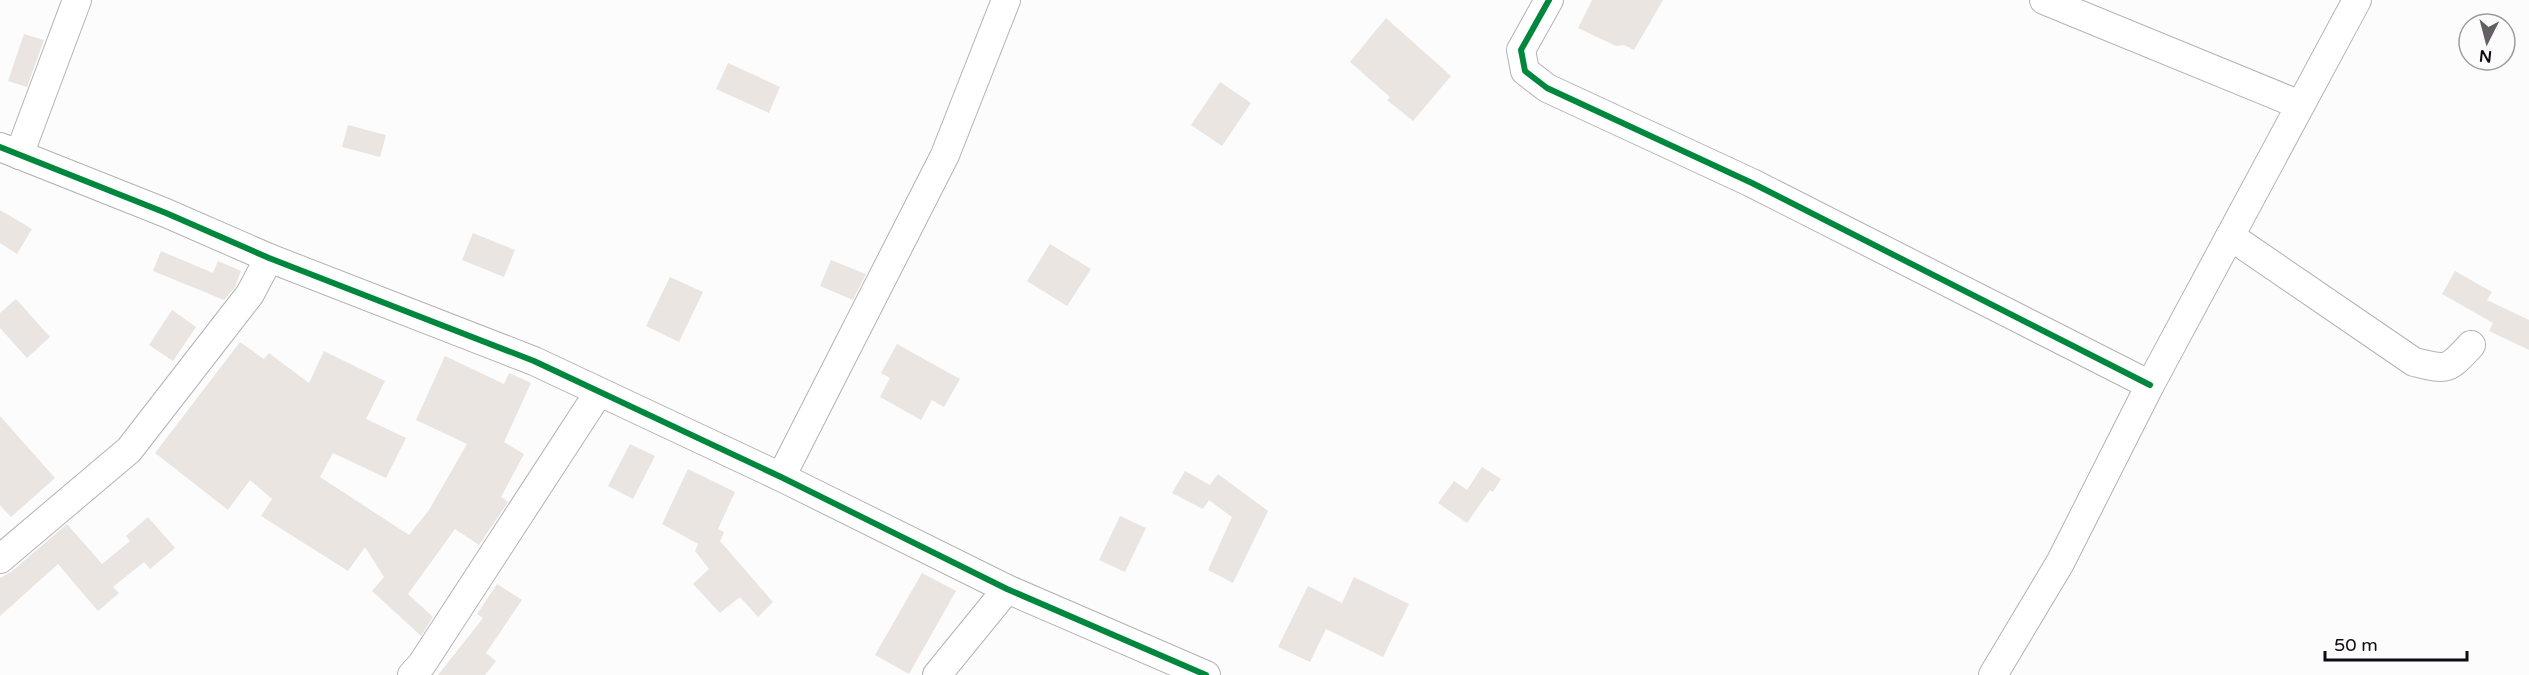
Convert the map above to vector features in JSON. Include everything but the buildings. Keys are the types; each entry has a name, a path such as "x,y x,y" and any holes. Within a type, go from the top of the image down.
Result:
{"street":[{"path":"76,0 10,151 166,213 269,258 534,361 781,477 1007,589 1206,675"},
{"path":"781,477 945,155 1006,0"},
{"path":"1549,0 1521,51 1526,71 1547,88 1752,183 2150,385"},
{"path":"2044,0 2300,105"},
{"path":"1994,675 2061,562 2150,385 2357,0"},
{"path":"2230,236 2414,362 2440,368 2452,365 2470,345"},
{"path":"0,559 129,450 250,294 269,258"},
{"path":"412,675 428,655 599,392"},
{"path":"937,675 1007,589"}],"cycle path":[{"path":"1549,0 1521,50 1525,71 1547,88 1752,183 2150,385"},
{"path":"0,147 166,213 269,258 534,361 781,477 1007,589 1206,675"}]}
